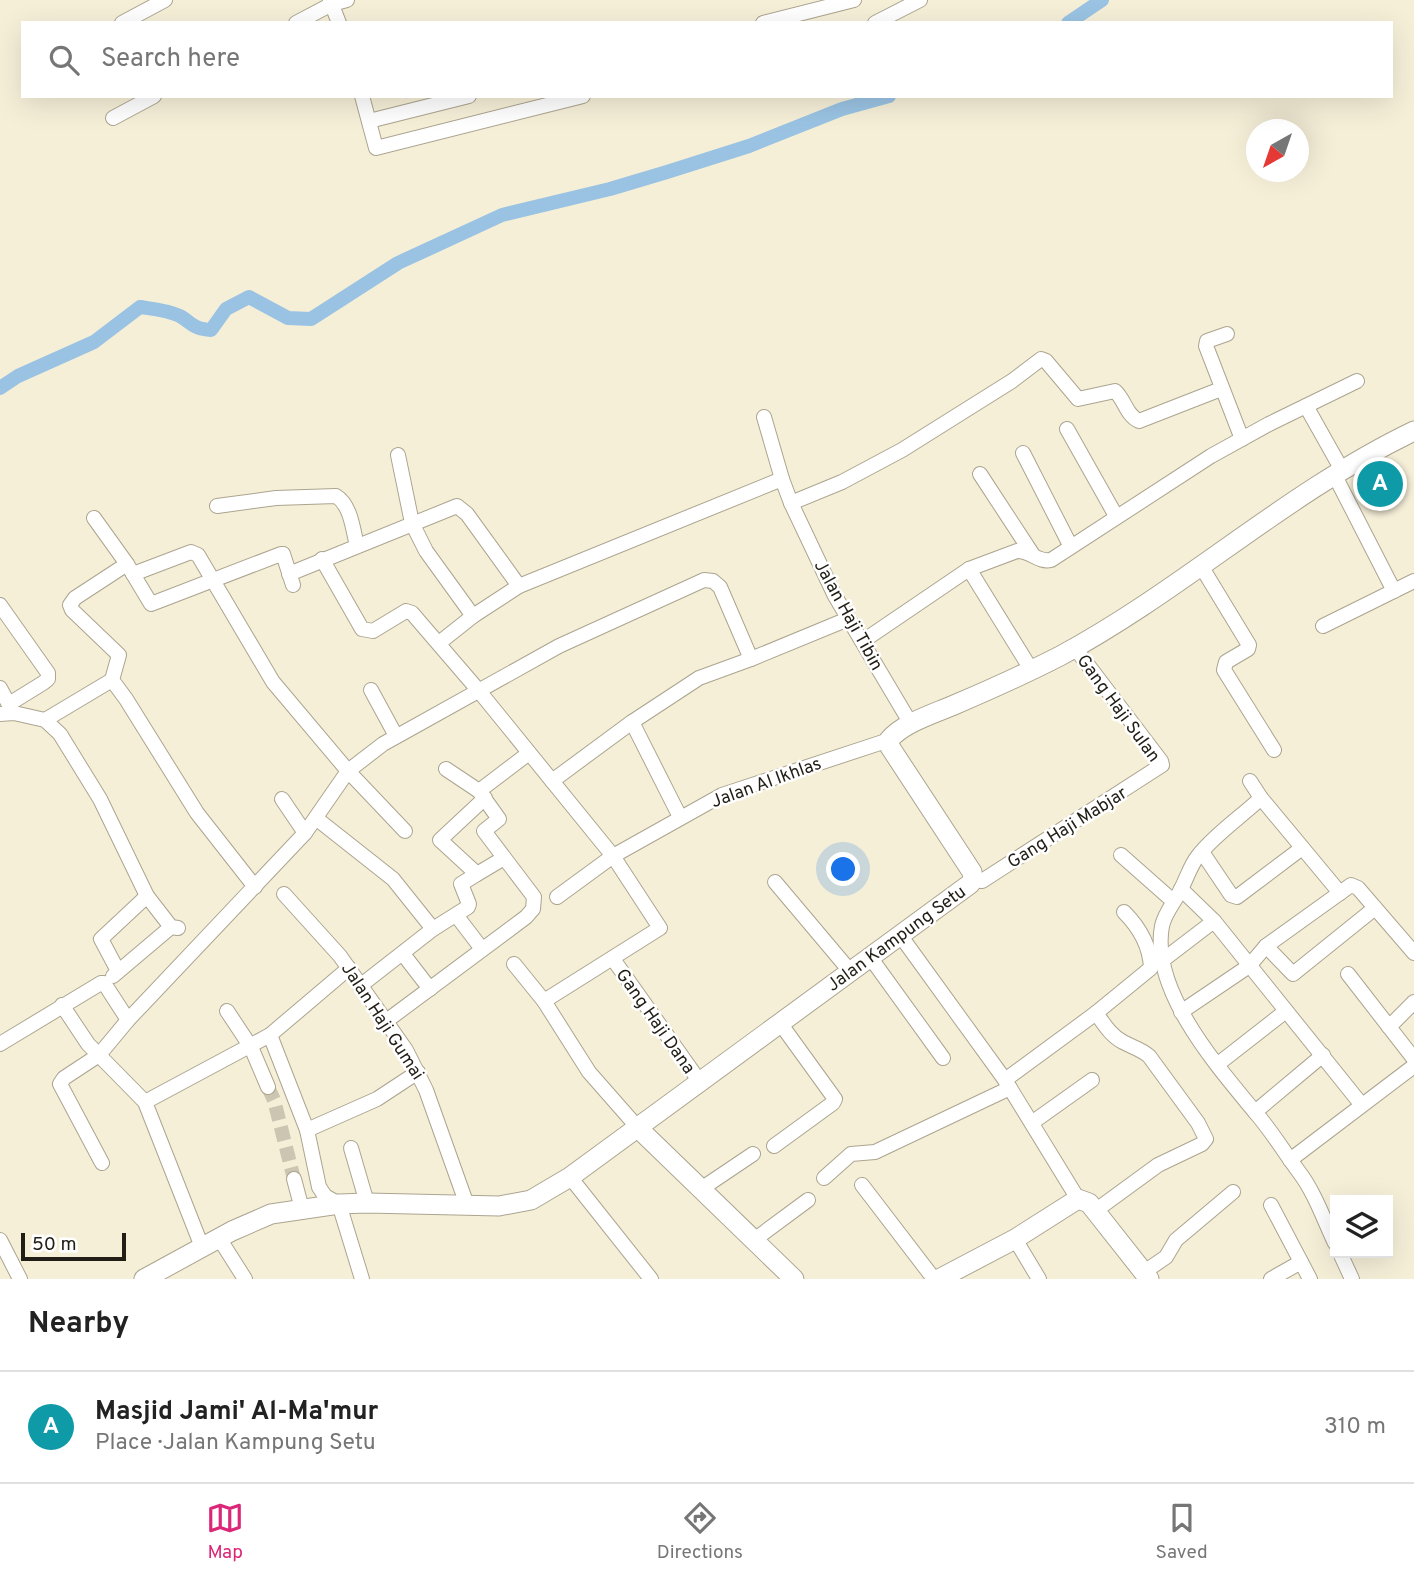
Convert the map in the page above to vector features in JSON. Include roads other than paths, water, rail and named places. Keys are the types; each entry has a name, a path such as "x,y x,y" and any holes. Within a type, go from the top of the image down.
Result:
{"street":[{"path":"126,21 165,0"},
{"path":"299,21 331,2 347,0"},
{"path":"771,21 854,0"},
{"path":"879,21 920,0"},
{"path":"331,2 338,21"},
{"path":"113,118 151,98"},
{"path":"363,98 376,148 575,98"},
{"path":"369,121 461,98"},
{"path":"1227,334 1206,344 1242,439"},
{"path":"791,503 842,482 893,456 1012,381 1041,359 1046,361 1078,399 1115,391 1121,397 1131,418 1139,421 1221,389"},
{"path":"863,641 969,569 1017,551 1025,551 1046,561 1242,439 1356,381"},
{"path":"1306,406 1394,591"},
{"name":"Jalan Haji Tibin","path":"764,417 791,503 848,619 911,724"},
{"path":"1067,429 1116,516"},
{"path":"889,740 911,724 1032,671 1075,648 1338,472 1414,431"},
{"path":"1023,453 1070,545"},
{"path":"398,455 412,523 426,551 473,616"},
{"path":"980,474 1032,555"},
{"path":"439,643 473,616 519,586 782,479"},
{"path":"217,506 276,498 336,496 347,507 357,546"},
{"path":"93,518 130,569 148,603 153,605 281,554 291,580 322,559 457,506 467,514 519,586"},
{"path":"46,720 112,680 119,655 76,615 70,605 75,598 130,569 191,552 200,557 212,582 273,682 348,771 405,831"},
{"path":"322,559 362,629 373,631 409,611 439,643 613,856 660,928 544,1001"},
{"path":"1201,566 1249,645 1248,649 1226,662 1224,670 1274,750"},
{"path":"969,569 1032,671"},
{"path":"102,1163 60,1084 64,1077 99,1055 128,1020 255,887 317,819 348,771 396,736 559,646 704,580 713,581 720,587 751,659"},
{"path":"1322,626 1414,581"},
{"path":"0,605 5,623 49,677 7,710"},
{"path":"552,781 632,722 699,678 848,619"},
{"name":"Gang Haji Sulan","path":"1075,648 1161,761 1160,768"},
{"path":"112,680 127,699 197,813 255,887"},
{"path":"0,688 7,710"},
{"path":"371,690 396,736"},
{"path":"0,1044 62,1005 104,983 174,927 147,896 100,799 60,734 46,720 7,710"},
{"path":"632,722 680,817"},
{"name":"Jalan Al Ikhlas","path":"557,897 613,856 735,789 889,740"},
{"name":"Jalan Kampung Setu","path":"144,1279 271,1214 339,1204 515,1204 539,1196 639,1129 973,880 972,872 890,747 889,740"},
{"path":"477,874 440,840 440,837 529,753"},
{"name":"Gang Haji Mabjar","path":"973,880 982,881 1160,768"},
{"path":"386,1021 526,917 535,903 534,897 484,831 499,818 482,795 446,769"},
{"path":"1250,780 1261,798 1339,893"},
{"path":"1261,798 1202,852 1190,868 1162,925 1160,941 1165,976 1181,1012 1241,1097 1308,1184 1330,1232"},
{"path":"282,799 305,833"},
{"path":"317,819 393,879 433,929"},
{"path":"1202,852 1231,895 1237,897 1302,848"},
{"path":"1121,855 1214,921 1361,1104"},
{"path":"360,986 433,929 468,907 461,884 505,858"},
{"path":"775,881 850,971"},
{"path":"1181,1012 1249,966 1266,946 1351,885 1376,908 1414,953"},
{"name":"Jalan Haji Gumai","path":"285,894 302,910 349,968 418,1072 467,1205"},
{"path":"118,971 101,939 147,896"},
{"path":"1266,946 1293,974 1376,908"},
{"path":"824,1178 851,1154 875,1152 1007,1084 1151,968 1151,959 1143,936 1137,925 1124,912"},
{"path":"456,915 482,949"},
{"path":"1163,960 1214,921"},
{"path":"900,936 1033,1122 1078,1199 1089,1203 1146,1276 1168,1256 1176,1240 1233,1192"},
{"path":"403,954 430,989"},
{"path":"870,957 943,1058"},
{"name":"Gang Haji Dana","path":"613,959 700,1082"},
{"path":"514,964 544,1001 589,1072 639,1129 794,1279"},
{"path":"145,1102 270,1035 349,968"},
{"path":"1349,974 1414,1059"},
{"path":"104,983 128,1020"},
{"path":"1389,1027 1414,1002"},
{"path":"62,1005 88,1044 145,1102 210,1243 245,1279"},
{"path":"227,1011 251,1047 268,1087"},
{"path":"1218,1064 1286,1012"},
{"path":"1095,1212 1158,1165 1202,1144 1206,1139 1198,1123 1149,1056 1142,1050 1120,1041 1096,1013"},
{"path":"774,1146 835,1099 779,1023"},
{"path":"270,1035 307,1130 319,1187 325,1196 339,1204 362,1279"},
{"path":"1255,1112 1323,1055"},
{"path":"1290,1160 1414,1066"},
{"path":"307,1130 377,1099 418,1072"},
{"path":"1033,1122 1092,1080"},
{"path":"351,1148 367,1203"},
{"path":"701,1189 753,1154"},
{"path":"570,1177 651,1279"},
{"path":"294,1179 302,1209"},
{"path":"863,1185 937,1279 1015,1240 1078,1199"},
{"path":"754,1240 808,1200"},
{"path":"1271,1205 1310,1279"},
{"path":"0,1240 20,1279"},
{"path":"1015,1240 1039,1279"},
{"path":"1342,1258 1352,1279"},
{"path":"1271,1279 1301,1262"}],"waterway":[{"path":"1071,21 1102,0"},
{"path":"0,388 18,376 94,342 140,307 170,312 197,327 211,330 226,309 249,297 288,318 311,319 398,263 502,215 667,172 749,146 842,109 882,98"}],"tunnel":[{"path":"268,1087 274,1100 294,1179"}],"place":[{"name":"Masjid Jami' Al-Ma'mur","path":"1380,484"}]}
